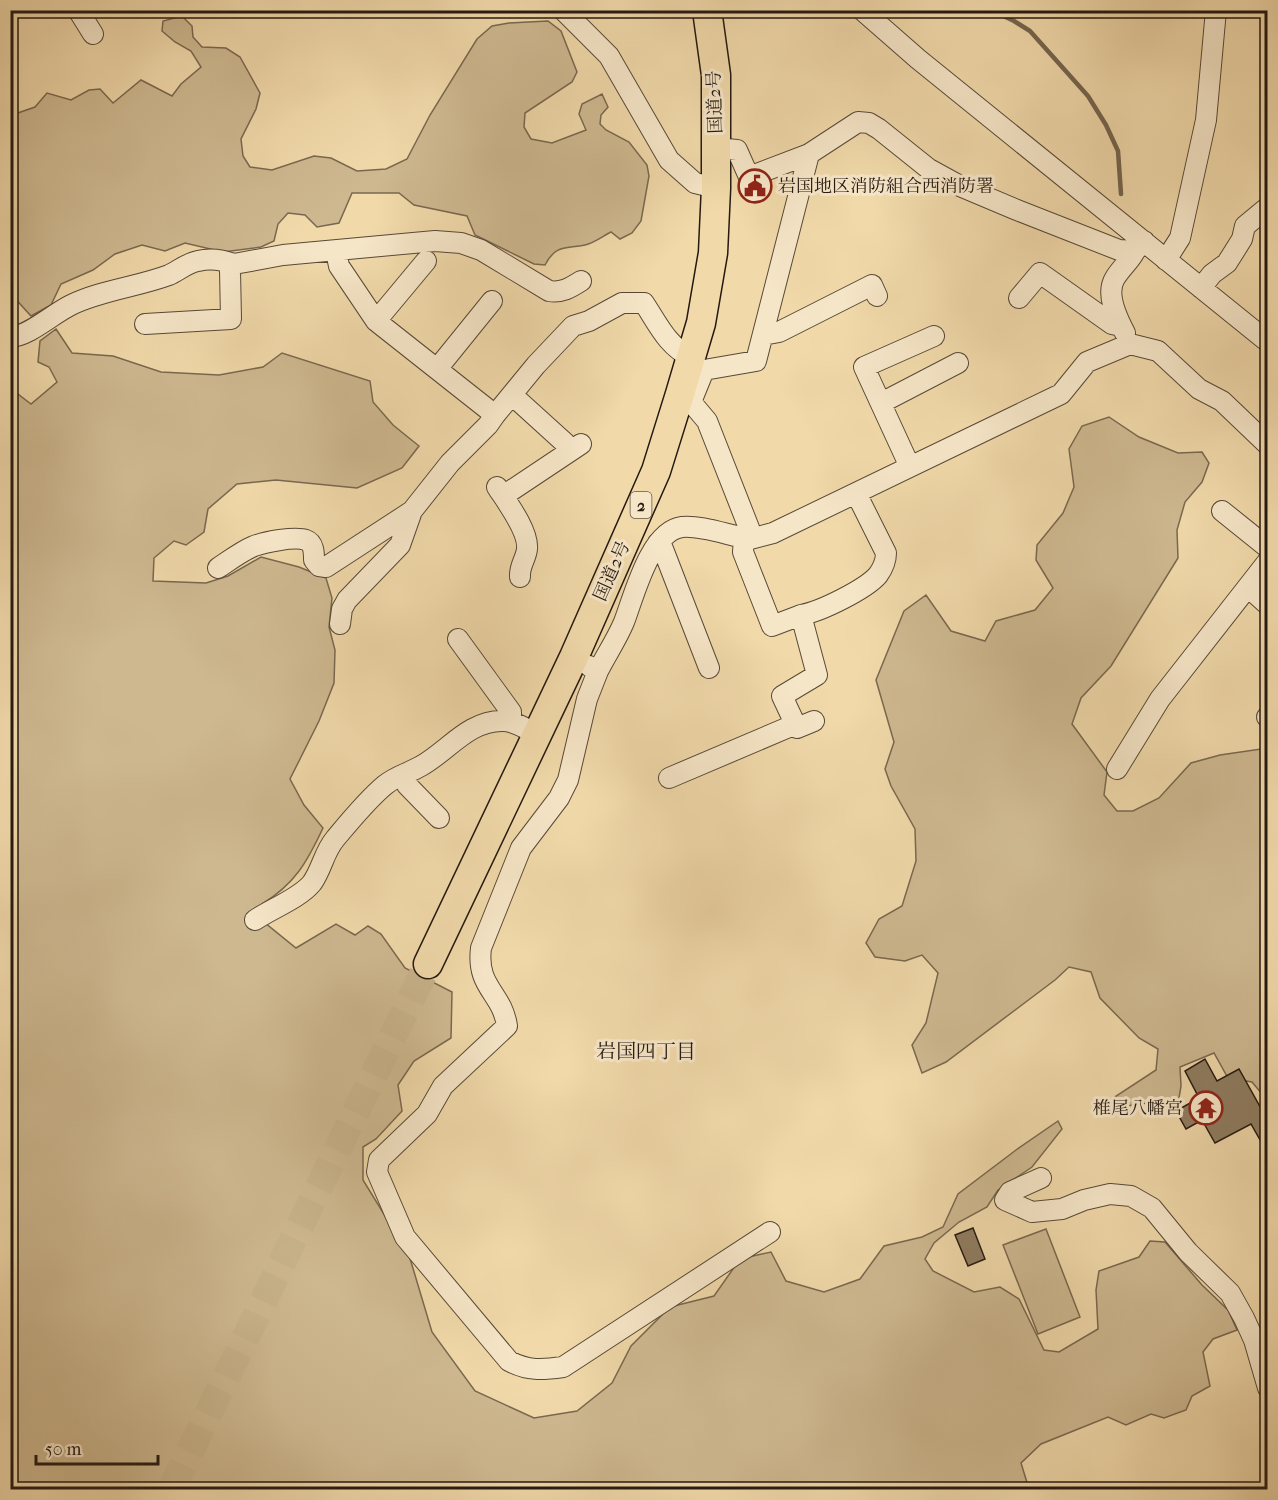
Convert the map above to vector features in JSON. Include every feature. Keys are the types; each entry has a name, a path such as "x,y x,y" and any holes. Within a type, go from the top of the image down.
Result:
{"highway":[{"name":"国道2号","path":"428,964 537,735 586,664 656,471 686,398 691,357 701,323 713,253 716,188 716,75 707,10"}],"street":[{"path":"78,10 93,34"},
{"path":"563,10 609,56 669,160 695,183 716,188"},
{"path":"862,10 918,60 1140,246 1166,260 1268,342"},
{"path":"1166,260 1180,238 1206,120 1216,10"},
{"path":"716,148 737,150 749,177 809,154 858,122 869,123 928,170 960,186 1119,250 1140,246"},
{"path":"809,154 756,361 704,370 686,398 707,422 749,528 743,552 772,626 813,613 850,595 877,576 886,560 886,553 856,493"},
{"path":"1201,288 1212,274 1227,263 1242,239 1245,226 1268,207"},
{"path":"10,337 14,338 30,330 54,314 89,297 171,274 198,261 223,260 234,264 283,255 336,252 435,241 461,243 480,250 549,291 569,289 581,281"},
{"path":"1126,335 1112,301 1111,287 1114,279 1140,246"},
{"path":"336,252 339,266 376,321 495,415"},
{"path":"376,321 426,261"},
{"path":"145,324 231,319 230,270 234,264"},
{"path":"1019,298 1040,273 1126,335 1158,351 1199,389 1222,401 1268,445"},
{"path":"763,335 779,332 872,285 877,296"},
{"path":"436,369 492,301"},
{"path":"218,567 256,545 281,540 305,540 311,544 314,560 320,566 326,567 412,511 450,463 488,425 536,365 573,326 589,321 622,303 644,303 672,345 691,357"},
{"path":"770,1233 562,1367 540,1370 522,1368 509,1361 405,1237 377,1172 379,1160 427,1114 443,1086 507,1026 505,1014 482,976 479,964 481,948 521,848 559,798 568,780 587,699 586,664 623,624 648,558 658,543 669,531 681,527 694,527 747,538 773,533 1061,394 1088,362 1126,335"},
{"path":"910,466 864,367 934,336"},
{"path":"881,403 958,363"},
{"path":"512,395 565,443 575,448 500,492 520,525 527,547 519,570 520,577"},
{"path":"340,624 342,609 347,600 400,545 412,511"},
{"path":"1222,511 1268,548"},
{"path":"658,543 663,549 709,668"},
{"path":"1117,769 1160,699 1268,561"},
{"path":"1248,587 1268,605"},
{"path":"669,778 805,722 782,696 817,675 801,615"},
{"path":"458,639 512,712 511,722"},
{"path":"255,920 302,891 312,882 326,851 335,839 392,779 428,762 467,732 490,723 511,722 537,735"},
{"path":"403,775 407,785 439,818"},
{"path":"1041,1178 1010,1192 1005,1200 1032,1212 1062,1209 1083,1200 1110,1194 1131,1196 1152,1208 1188,1252 1230,1293 1254,1340 1268,1388"}],"shaded area":[{"path":"182,16 192,26 193,37 202,47 226,48 240,57 260,93 256,109 241,139 243,156 250,167 272,170 314,156 331,158 357,171 386,169 407,159 430,115 477,39 492,26 548,21 561,31 577,72 572,82 525,113 524,127 531,139 552,143 586,130 579,114 582,104 602,94 608,107 601,115 600,124 606,130 629,142 647,165 649,176 641,221 632,233 620,239 611,232 588,244 557,250 545,265 534,264 475,235 467,216 414,205 399,193 352,193 339,223 317,227 305,215 288,213 278,224 274,241 261,247 223,252 185,243 165,251 142,245 115,254 93,270 61,284 51,305 31,316 11,294 11,119 15,114 35,107 47,93 71,100 89,90 100,89 113,103 141,80 172,96 181,84 201,67 191,51 162,31 163,21"},
{"path":"56,329 72,353 113,356 161,372 219,375 263,367 282,353 370,381 373,402 393,425 419,446 402,468 357,488 276,480 237,484 208,509 204,532 186,545 174,541 154,558 153,581 206,583 228,576 261,557 299,567 326,578 332,598 329,627 335,650 334,683 319,721 290,779 304,805 323,828 292,880 262,904 264,922 296,948 336,924 355,935 368,926 381,934 405,968 452,992 451,1038 414,1061 398,1085 402,1111 376,1139 363,1147 363,1180 409,1255 432,1332 475,1391 534,1418 577,1411 612,1383 631,1346 670,1307 714,1296 740,1259 771,1252 786,1281 824,1292 860,1279 884,1246 922,1237 943,1227 958,1194 1058,1121 1062,1129 1032,1167 998,1190 987,1207 959,1222 934,1243 925,1259 933,1271 974,1292 1000,1287 1019,1299 1044,1350 1059,1352 1098,1329 1096,1290 1099,1271 1139,1257 1150,1241 1165,1242 1202,1285 1228,1310 1237,1330 1213,1339 1203,1352 1210,1386 1192,1396 1186,1410 1164,1418 1151,1414 1126,1425 1108,1417 1041,1444 1021,1463 1029,1489 11,1489 10,388 31,404 57,382 49,367 38,362 40,341"},
{"path":"1109,417 1139,437 1178,453 1202,452 1209,463 1202,482 1185,502 1177,530 1178,558 1111,666 1081,698 1072,724 1107,772 1104,795 1117,811 1133,811 1159,798 1191,763 1220,755 1261,749 1267,755 1267,1100 1252,1082 1228,1078 1214,1053 1180,1067 1179,1098 1101,1110 1107,1102 1156,1070 1158,1049 1139,1038 1100,998 1091,972 1069,967 946,1062 922,1073 912,1045 926,1023 938,973 922,955 905,961 875,957 866,943 879,919 902,906 916,861 915,829 891,786 885,769 894,742 876,680 904,611 926,595 951,631 985,641 996,621 1035,610 1053,588 1036,560 1037,545 1063,513 1074,487 1069,449 1082,426"},
{"path":"1046,1229 1080,1317 1038,1334 1003,1245"}],"building":[{"name":"椎尾八幡宮","path":"1205,1059 1217,1081 1239,1069 1268,1121 1268,1154 1251,1124 1215,1143 1202,1120 1186,1129 1176,1111 1199,1098 1185,1071"},
{"path":"973,1228 985,1259 968,1266 955,1235"}],"waterway":[{"path":"991,10 1030,31 1088,96 1106,125 1118,151 1121,194"}],"tunnel":[{"path":"171,1490 428,964"}],"place":[{"name":"岩国地区消防組合西消防署","path":"755,186"},
{"name":"椎尾八幡宮","path":"1206,1108"}],"district":[{"name":"岩国四丁目","path":"646,1051"}]}
